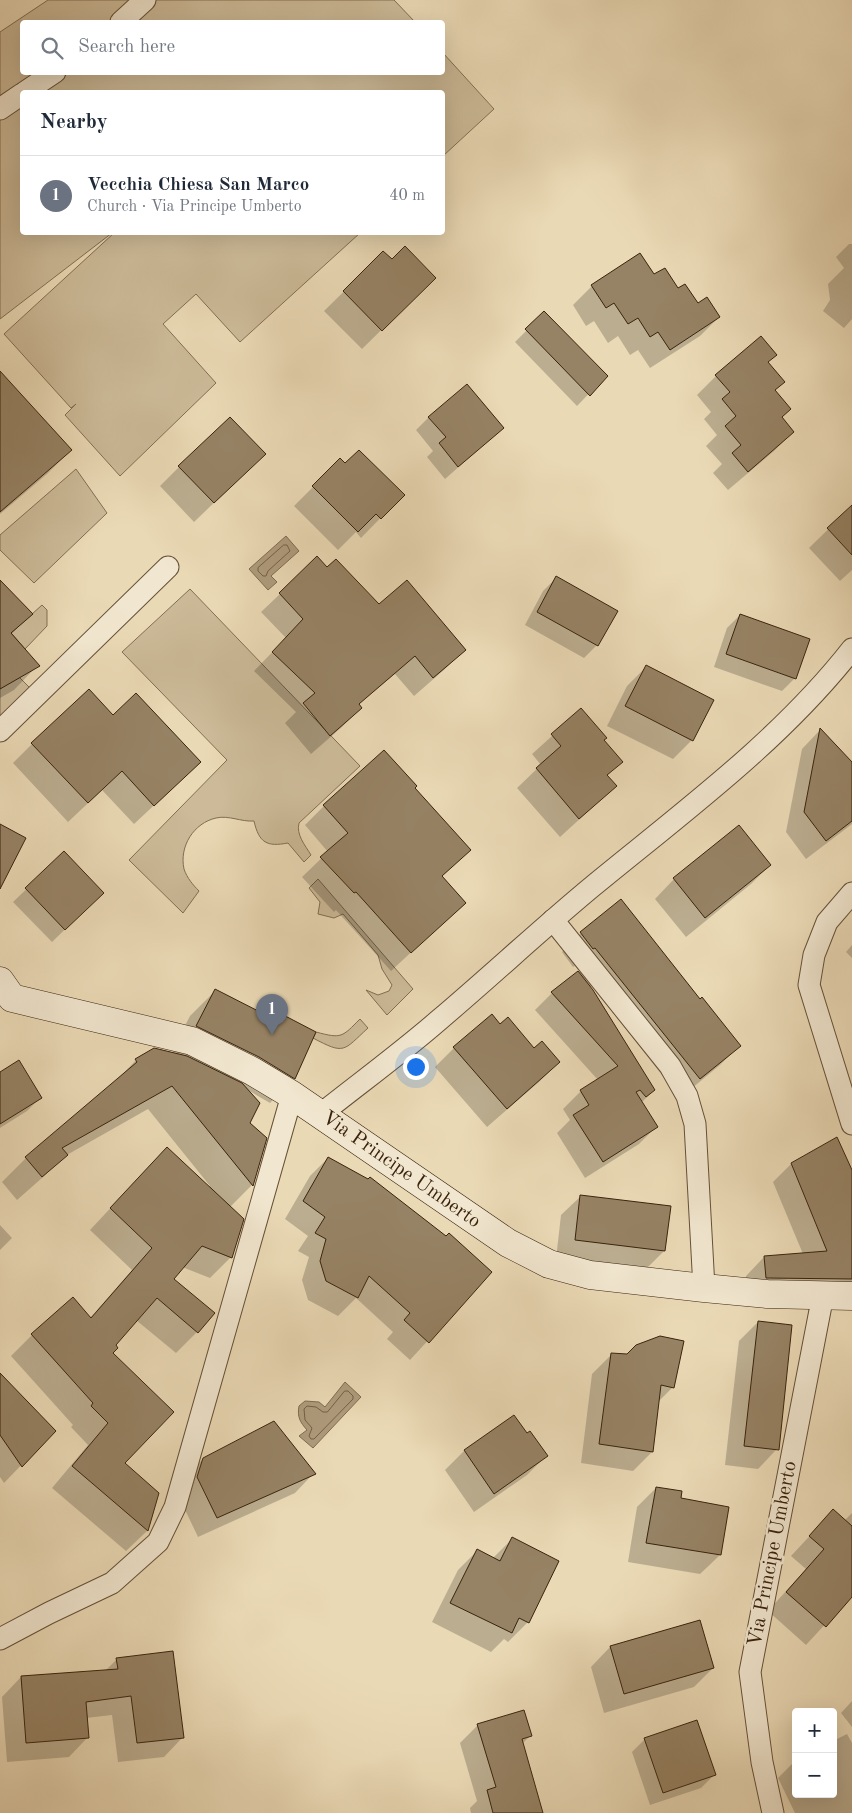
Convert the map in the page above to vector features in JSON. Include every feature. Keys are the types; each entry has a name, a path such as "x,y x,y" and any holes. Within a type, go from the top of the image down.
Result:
{"street":[{"path":"123,20 145,0"},
{"path":"28,90 50,75"},
{"path":"0,109 20,96"},
{"path":"0,731 168,567"},
{"path":"320,1114 439,1021 553,920 738,766 792,716 837,668 852,648"},
{"path":"852,893 827,922 814,955 809,986 852,1124"},
{"path":"553,920 670,1066 687,1096 696,1124 704,1288"},
{"name":"Via Principe Umberto","path":"4,996 192,1041 252,1071 292,1095 508,1244 549,1264 590,1275 704,1288 767,1294 852,1296"},
{"path":"0,1639 112,1583 158,1542 175,1507 292,1095"},
{"name":"Via Principe Umberto","path":"773,1813 762,1762 750,1672 823,1295"}],"shaded area":[{"path":"48,0 394,0 413,20 20,20 20,75 445,75 445,55 494,109 445,154 445,90 20,90 20,235 109,235 0,319 0,32"},
{"path":"112,235 358,235 240,342 196,294 163,324 216,383 120,476 65,415 76,404 71,408 4,334"},
{"path":"76,469 107,513 34,583 0,550 0,535"},
{"path":"190,589 360,766 299,823 300,836 311,855 304,862 288,843 269,844 261,839 254,821 221,817 201,825 195,830 186,844 183,860 185,872 199,891 183,913 129,860 227,760 122,652"},
{"path":"42,605 47,610 47,626 25,649 11,633"},
{"path":"19,677 31,689 0,718 0,684"},
{"path":"318,879 413,989 387,1015 366,990 378,995 389,991 392,985 382,969 378,955 343,914 334,918 318,914 320,902 309,888"},
{"path":"360,1019 368,1028 348,1046 343,1048 332,1047 313,1038 316,1032 341,1035"}],"water":[{"path":"286,536 299,551 271,576 277,582 268,590 249,569"},
{"path":"345,1382 361,1397 313,1448 299,1436 307,1430 298,1413 299,1406 305,1401 319,1402 325,1407"}],"building":[{"path":"405,246 436,278 382,331 343,291 383,251 392,259"},
{"path":"640,253 654,274 665,268 678,288 685,284 698,303 707,297 720,317 670,350 658,332 650,337 638,318 628,324 614,303 606,308 591,285"},
{"path":"544,311 608,376 590,396 525,329"},
{"path":"761,336 777,355 768,362 785,382 775,390 791,409 782,417 794,432 748,472 732,453 741,445 725,426 736,416 722,399 730,392 715,375"},
{"path":"0,371 72,450 0,512"},
{"path":"467,384 504,428 458,467 439,443 446,437 428,417"},
{"path":"230,417 266,454 214,503 178,466"},
{"path":"359,450 405,495 381,519 376,514 358,532 312,486 340,458 345,463"},
{"path":"852,505 852,555 827,528"},
{"path":"317,556 327,567 336,559 379,604 407,580 466,650 433,678 415,656 359,704 362,708 330,736 303,703 315,693 272,652 303,619 279,593"},
{"path":"556,576 618,611 598,646 537,612"},
{"path":"0,580 33,614 11,633 40,666 0,689"},
{"path":"740,614 810,639 796,679 726,654"},
{"path":"646,665 714,700 693,741 625,706"},
{"path":"89,689 113,715 136,693 201,762 154,806 122,771 88,803 31,743"},
{"path":"581,708 607,738 604,740 623,762 607,775 617,786 579,819 536,768 561,746 551,734"},
{"path":"820,728 852,762 852,821 826,841 804,812"},
{"path":"384,750 417,786 415,788 471,850 442,876 466,903 411,953 356,892 354,893 320,857 348,833 323,805"},
{"path":"0,824 26,838 0,889"},
{"path":"739,825 771,865 705,918 673,878"},
{"path":"64,851 104,893 65,930 25,888"},
{"path":"621,899 700,999 702,997 741,1046 700,1079 595,948 593,949 580,932"},
{"path":"578,971 593,990 655,1090 646,1097 640,1090 636,1092 658,1127 603,1162 573,1115 589,1105 580,1090 618,1066 551,992"},
{"path":"215,989 264,1014 268,1007 316,1032 295,1079 259,1057 196,1026"},
{"path":"492,1014 500,1024 508,1017 534,1048 542,1041 560,1062 507,1109 453,1047"},
{"path":"154,1048 187,1056 242,1083 260,1103 250,1123 267,1138 253,1186 172,1086 62,1148 68,1155 42,1177 25,1157 137,1062 135,1059"},
{"path":"19,1060 42,1098 0,1124 0,1072"},
{"path":"837,1137 852,1170 852,1279 766,1278 764,1256 827,1251 791,1163"},
{"path":"167,1147 244,1219 232,1258 202,1246 174,1279 215,1313 198,1333 157,1298 116,1345 118,1348 113,1353 174,1412 125,1463 159,1493 148,1531 72,1466 108,1423 91,1406 93,1403 31,1334 73,1297 91,1318 152,1248 110,1208"},
{"path":"328,1157 368,1179 370,1177 446,1236 449,1233 492,1272 429,1343 404,1320 410,1313 369,1276 358,1298 326,1281 320,1261 326,1239 315,1233 325,1217 303,1201"},
{"path":"580,1195 671,1206 665,1251 575,1240"},
{"path":"758,1321 792,1325 779,1450 744,1446"},
{"path":"660,1336 684,1341 674,1388 661,1385 653,1452 599,1444 611,1353 627,1354 636,1345"},
{"path":"0,1373 56,1431 22,1467 0,1435"},
{"path":"514,1415 527,1433 530,1431 548,1456 494,1494 464,1450"},
{"path":"274,1421 316,1474 217,1518 197,1477 203,1458"},
{"path":"656,1487 682,1491 681,1498 729,1507 721,1555 646,1543"},
{"path":"833,1509 852,1526 852,1597 826,1627 786,1592 824,1549 809,1536"},
{"path":"512,1537 559,1561 529,1623 519,1618 512,1633 450,1603 477,1549 500,1561"},
{"path":"700,1620 714,1668 624,1694 610,1646"},
{"path":"173,1651 184,1738 137,1743 131,1696 86,1702 89,1738 26,1743 21,1676 118,1669 116,1658"},
{"path":"524,1710 532,1736 522,1739 543,1813 493,1813 487,1790 496,1787 477,1724"},
{"path":"697,1720 716,1775 663,1793 644,1738"}],"place":[{"name":"Vecchia Chiesa San Marco","path":"272,1035"}]}
